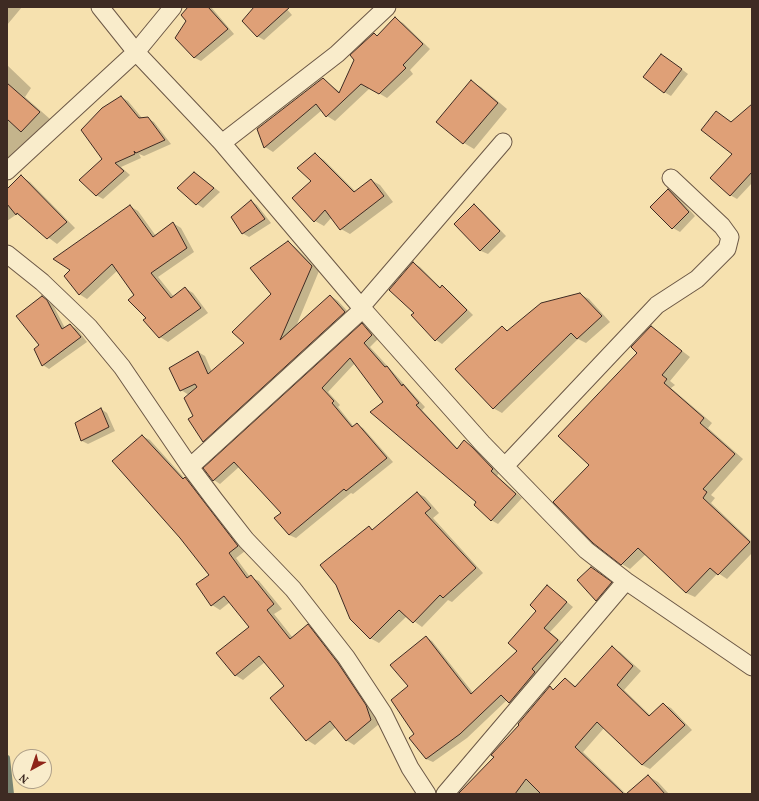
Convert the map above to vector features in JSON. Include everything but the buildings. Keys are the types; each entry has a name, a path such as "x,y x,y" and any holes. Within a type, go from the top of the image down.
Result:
{"street":[{"path":"100,7 136,52 222,143 362,308 482,442 506,465 586,550 626,581 752,667"},
{"path":"7,171 136,52 173,7"},
{"path":"222,143 337,54 387,7"},
{"path":"190,466 362,308 503,142"},
{"path":"506,465 657,305 670,296 681,291 697,279 727,249 730,238 722,226 671,178"},
{"path":"7,254 42,282 89,326 122,367 190,466 246,540 293,589 346,657 383,713 410,768 427,794"},
{"path":"445,794 626,581"}],"waterway":[{"path":"7,758 11,794"}]}
